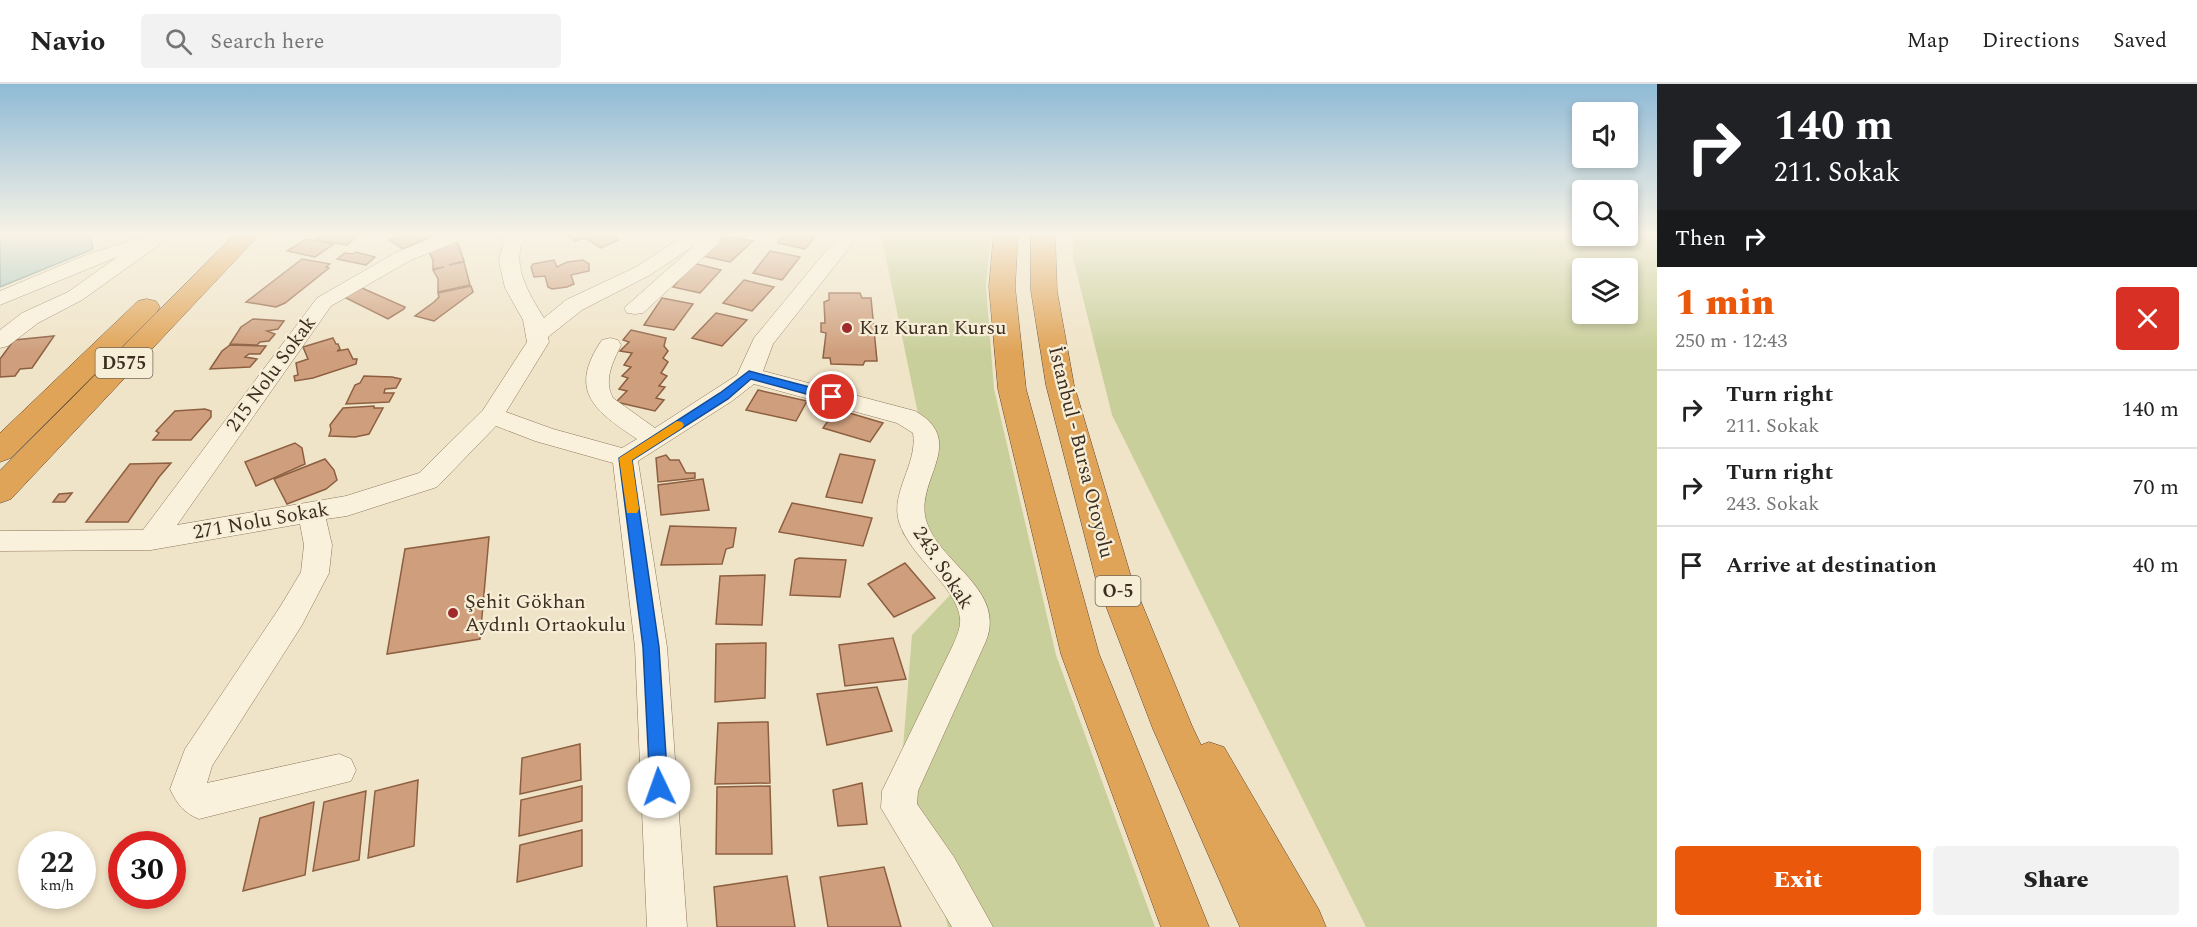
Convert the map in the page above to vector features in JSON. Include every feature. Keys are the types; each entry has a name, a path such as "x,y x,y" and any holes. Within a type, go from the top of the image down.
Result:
{"highway":[{"name":"D575","path":"0,451 182,273"},
{"name":"D575","path":"0,491 210,273"},
{"name":"O-5","path":"1003,273 1002,287 1012,389 1080,654 1185,927"},
{"name":"İstanbul - Bursa Otoyolu","path":"1044,273 1044,291 1060,385 1114,580 1173,729 1264,927"},
{"name":"O-5","path":"1060,385 1119,545 1209,759 1302,927"}],"street":[{"path":"0,299 59,273"},
{"path":"0,319 105,273"},
{"path":"0,341 30,318 75,296 108,273"},
{"name":"215 Nolu Sokak","path":"151,540 324,302 374,273"},
{"path":"512,273 515,288 534,320 537,335 574,304 638,273"},
{"path":"635,308 673,273"},
{"path":"492,416 544,435 625,458 724,396 749,375 762,343 818,273"},
{"name":"271 Nolu Sokak","path":"0,541 151,540 347,506 428,480 492,416 538,342 537,335"},
{"path":"610,345 597,370 595,385 597,393 607,406 654,439"},
{"name":"243. Sokak","path":"749,375 906,417 919,425 926,434 925,450 911,507 912,522 969,603 975,618 973,633 967,648 903,783 899,808 941,870 973,927"},
{"path":"625,458 651,647 667,927"},
{"path":"311,513 318,545 315,573 291,616 197,760 188,789 199,802 339,770"}],"green space":[{"path":"889,273 987,273 986,286 994,389 1056,655 1155,927 948,927 903,748 912,635 951,594 902,533 918,414"},
{"path":"1077,273 1572,273 1572,324 1638,324 1638,273 1657,273 1657,927 1366,927 1112,415"}],"water":[{"path":"0,273 33,273 0,287"}],"building":[{"path":"283,273 322,273 285,303 276,307 246,302"},
{"path":"435,273 467,273 470,285 438,292 438,279"},
{"path":"533,273 578,273 571,275 574,284 552,289 548,287 545,276 534,277"},
{"path":"684,273 718,273 700,293 673,287"},
{"path":"754,273 787,273 782,280"},
{"path":"744,280 774,287 752,311 723,303"},
{"path":"471,286 473,292 434,321 415,316 439,297 438,293"},
{"path":"362,288 405,307 388,319 344,297"},
{"name":"Kız Kuran Kursu","path":"829,293 860,293 862,298 871,298 877,361 865,361 863,365 831,364 830,358 823,358 826,333 821,332 821,323 825,323 824,302 829,300"},
{"path":"662,298 693,304 674,330 644,325"},
{"path":"716,313 747,320 722,346 692,338"},
{"path":"253,319 284,321 278,329 267,331 275,334 269,341 260,342 257,345 230,344 241,327"},
{"path":"631,330 666,338 664,346 668,351 663,358 668,362 661,373 667,376 659,386 665,387 656,398 664,400 655,411 616,402 627,391 619,389 628,378 622,376 631,367 624,365 632,353 620,351 629,342 623,340"},
{"path":"54,336 32,368 20,369 15,376 0,377 0,359 14,340"},
{"path":"333,338 340,349 337,351 348,349 353,359 357,359 356,364 313,378 295,381 294,376 298,375 296,363 308,359 303,347"},
{"path":"230,345 266,346 260,354 249,354 245,357 257,359 250,367 210,369 222,351"},
{"path":"364,376 401,379 396,388 385,389 384,393 394,393 389,402 346,404 355,385 360,383"},
{"path":"758,390 807,401 796,421 746,410"},
{"path":"374,406 374,408 383,408 369,434 355,437 329,436 330,425 343,408"},
{"path":"205,409 211,411 211,417 191,440 153,440 159,433 156,431 175,411"},
{"path":"836,409 883,423 870,442 823,428"},
{"path":"295,443 302,448 305,464 256,486 245,462"},
{"path":"840,454 875,460 862,503 826,497"},
{"path":"666,455 670,460 679,460 686,473 695,473 695,478 658,482 656,458"},
{"path":"325,459 334,470 337,480 326,489 287,504 274,479"},
{"path":"171,463 128,522 86,522 130,464"},
{"path":"703,479 709,510 661,515 658,485"},
{"path":"72,493 65,502 53,502 59,494"},
{"path":"792,503 872,518 863,546 779,532"},
{"path":"670,526 736,528 733,547 726,549 722,564 661,565"},
{"path":"489,537 480,639 387,654 405,549"},
{"path":"799,558 846,560 840,597 790,595 795,560"},
{"path":"905,563 935,598 894,617 868,584"},
{"path":"765,575 762,625 716,624 720,576"},
{"path":"893,638 906,679 845,686 839,645"},
{"path":"766,643 765,698 715,702 716,644"},
{"path":"877,687 892,731 827,745 817,694"},
{"path":"768,722 770,783 715,784 718,723"},
{"path":"580,744 581,780 520,794 522,758"},
{"path":"418,780 414,846 368,858 375,791"},
{"path":"862,783 867,824 838,826 833,790"},
{"path":"582,786 582,821 519,836 521,800"},
{"path":"770,786 772,854 716,854 717,787"},
{"path":"366,791 359,860 313,871 324,802"},
{"path":"314,802 305,875 243,891 260,818"},
{"path":"582,830 582,866 517,882 520,845"},
{"path":"884,867 901,927 828,927 820,877"},
{"path":"787,876 795,927 717,927 714,887"}],"slow traffic":[{"path":"632,509 625,458 677,425"}],"place":[{"name":"Kız Kuran Kursu","path":"847,328"},
{"name":"Şehit Gökhan Aydınlı Ortaokulu","path":"453,613"}],"route":[{"path":"659,787 651,647 625,458 724,396 746,380 749,375 832,397"}]}
